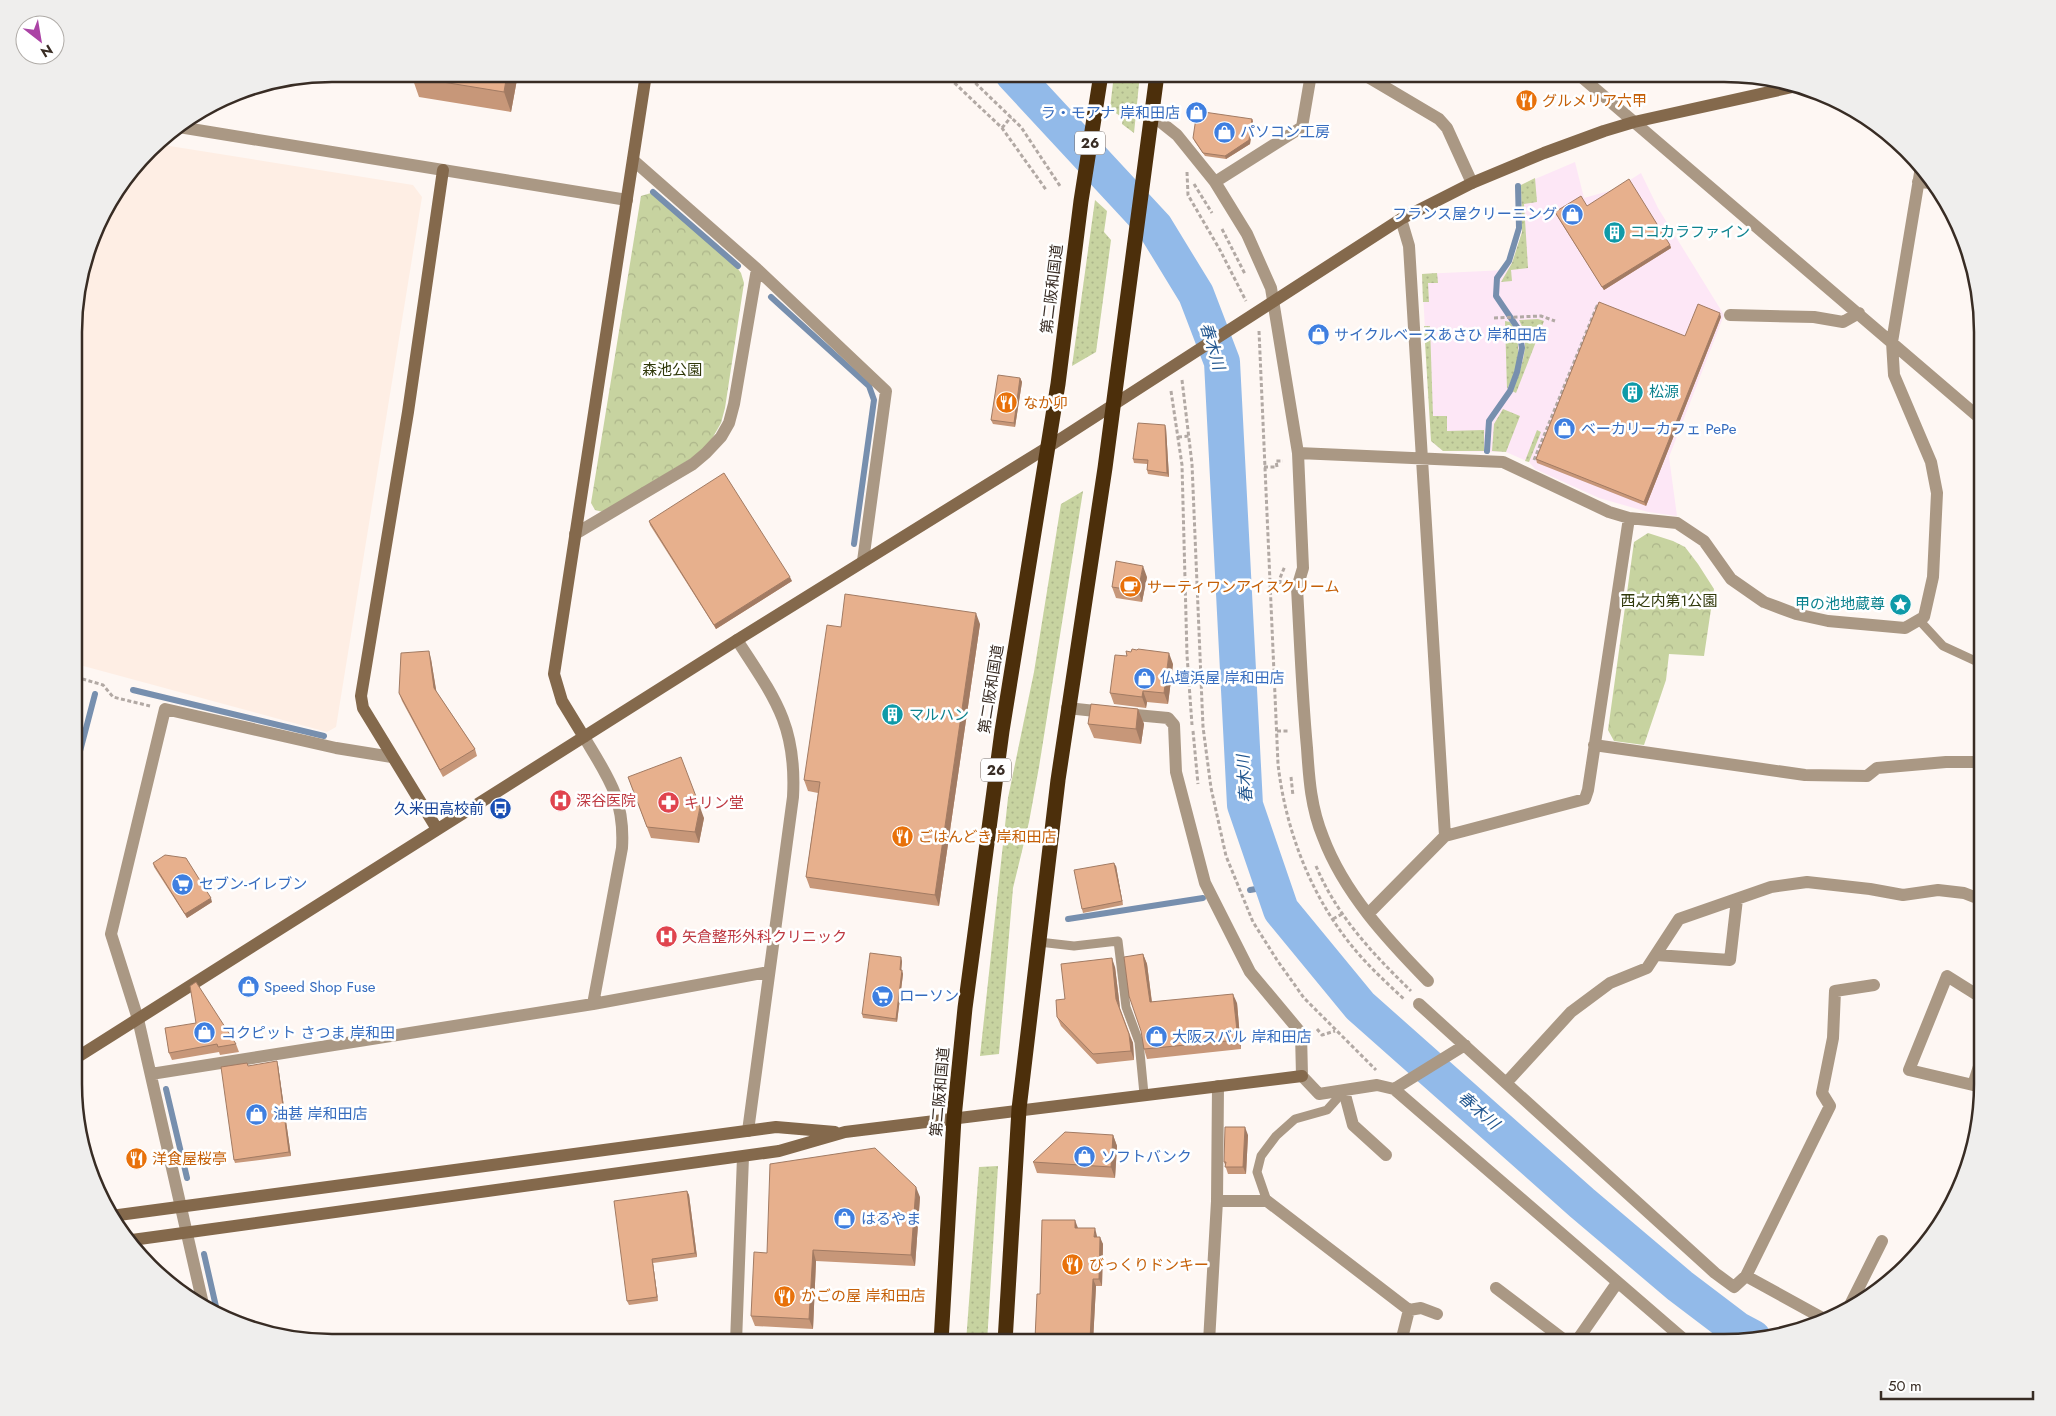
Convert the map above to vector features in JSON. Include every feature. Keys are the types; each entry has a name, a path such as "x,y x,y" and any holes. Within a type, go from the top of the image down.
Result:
{"highway":[{"name":"第二阪和国道","path":"942,1334 954,1118 965,1008 1002,731 1048,447 1081,201 1100,82"},
{"path":"1005,1334 1019,1110 1067,708 1105,468 1156,82"}],"street":[{"path":"593,1004 622,848 623,826 620,806 612,784 562,701 554,674 645,82"},
{"path":"1215,182 1302,127 1310,82"},
{"path":"1377,82 1439,119 1447,128 1472,183"},
{"path":"1587,82 1974,413"},
{"path":"82,1054 736,640 1048,447 1401,220 1472,183 1544,153 1634,122 1782,89"},
{"path":"1152,114 1177,135 1215,182 1247,234 1271,288 1298,453 1303,568 1297,588 1305,728 1312,802 1323,838 1349,888 1387,939 1428,981"},
{"path":"188,129 626,200"},
{"path":"632,160 757,270 886,391 863,561"},
{"path":"437,829 363,708 361,696 408,412 443,170"},
{"path":"1298,453 1422,460 1503,462 1609,512 1629,518 1678,523 1704,542 1731,579 1764,602 1796,614 1828,621 1905,628 1924,617 1933,577 1937,493 1931,462 1894,375 1892,342 1919,177"},
{"path":"1918,182 1924,183"},
{"path":"1401,220 1409,246 1445,836"},
{"path":"575,534 693,464 721,437 729,423 734,404 757,270"},
{"path":"1730,315 1814,317 1843,322 1859,314"},
{"path":"1368,914 1445,836 1585,799 1588,790 1629,518"},
{"path":"736,640 772,694 784,718 791,744 794,773 793,797 748,1131"},
{"path":"1067,708 1168,718 1174,726 1176,772 1205,883 1250,972 1301,1033 1302,1076 1319,1094 1377,1085 1399,1086 1459,1049"},
{"path":"201,1296 138,1019 111,934 165,709 336,748 392,757"},
{"path":"1594,745 1805,775 1867,776 1877,768 1946,762 1974,762"},
{"path":"1506,1083 1572,1012 1610,983 1647,968 1679,919 1770,887 1807,882 1904,895 1938,890 1964,893 1974,897"},
{"path":"1656,955 1730,960 1737,899"},
{"path":"151,1074 593,1004 768,972"},
{"path":"1974,993 1947,976 1909,1070 1973,1085 1974,1082"},
{"path":"1419,1004 1459,1049 1506,1083 1715,1273 1734,1287 1746,1276 1830,1106 1822,1093 1833,1038 1835,991 1874,986"},
{"path":"137,1239 743,1157 779,1151 845,1132 1302,1076"},
{"path":"1209,1334 1217,1201 1218,1086"},
{"path":"1399,1086 1618,1283 1678,1334"},
{"path":"1344,1091 1353,1126 1386,1155"},
{"path":"120,1215 776,1127 845,1132"},
{"path":"735,1334 743,1157"},
{"path":"1217,1201 1268,1201 1409,1310 1421,1308 1437,1314"},
{"path":"1854,1296 1882,1241"},
{"path":"1746,1276 1817,1315"},
{"path":"1582,1334 1618,1283"},
{"path":"1496,1288 1556,1334"},
{"path":"1403,1334 1409,1310"}],"lane":[{"path":"1919,620 1943,646 1974,660"},
{"path":"1039,942 1074,946 1118,941 1126,1007 1139,1042 1144,1094"},
{"path":"1268,1201 1257,1172 1261,1156 1276,1136 1295,1119 1327,1110 1344,1091"}],"path":[{"path":"953,82 1002,128 1047,191"},
{"path":"974,82 1021,127 1060,186"},
{"path":"1002,128 1011,117"},
{"path":"1188,164 1186,176 1188,195 1247,302"},
{"path":"1194,179 1194,186 1215,217"},
{"path":"1221,225 1249,283"},
{"path":"1528,474 1597,306 1603,306"},
{"path":"1494,318 1541,316 1555,321"},
{"path":"1181,377 1193,474 1203,727 1211,788 1226,856 1253,922 1304,998 1335,1031 1399,1086"},
{"path":"1171,391 1182,465 1188,655 1198,789"},
{"path":"1178,437 1189,436"},
{"path":"1264,467 1277,467 1276,461"},
{"path":"82,679 103,685 114,697 165,709"},
{"path":"1276,731 1290,731"},
{"path":"1333,919 1342,914"},
{"path":"1312,1024 1322,1035 1335,1031"}],"shaded area":[{"path":"167,146 413,185 422,197 336,727 327,732 82,666 82,333 87,284 96,252 116,208 134,180"},
{"path":"1575,162 1584,198 1616,189 1641,173 1658,208 1724,315 1669,457 1677,516 1648,512 1599,498 1535,469 1529,462 1506,452 1443,451 1431,441 1422,274 1506,270 1512,263 1522,232 1521,185"}],"green space":[{"path":"1113,82 1139,82 1134,133 1122,124 1123,118 1110,109"},
{"path":"1535,178 1537,202 1524,204 1528,268 1511,270 1512,281 1501,282 1512,263 1522,232 1521,185"},
{"name":"森池公園","path":"651,193 735,265 741,273 744,283 725,408 721,423 709,444 692,458 603,512 595,510 591,503 641,196"},
{"path":"1095,200 1107,211 1104,232 1111,240 1096,352 1072,366"},
{"path":"1437,273 1438,283 1428,283 1429,302 1423,302 1422,274"},
{"path":"1538,319 1544,321 1516,393 1512,391 1522,365 1525,347 1523,329 1519,320"},
{"path":"1505,321 1510,322 1514,329 1518,346 1514,373 1507,389"},
{"path":"1424,326 1430,326 1433,416 1447,416 1447,431 1484,430 1484,451 1443,451 1431,441"},
{"path":"1503,409 1520,416 1506,452 1492,451 1494,424"},
{"path":"1537,430 1541,432 1529,462 1525,461"},
{"path":"1083,491 1039,767 1029,822 1013,888 999,1054 980,1056 1008,798 1034,672 1061,504"},
{"name":"西之内第1公園","path":"1648,533 1685,547 1714,589 1704,656 1669,654 1666,680 1644,745 1614,741 1608,730 1634,542"},
{"path":"998,1166 988,1334 967,1334 979,1167"}],"building":[{"path":"443,82 506,82 504,92"},
{"name":"パソコン工房","path":"1197,111 1252,119 1249,140 1225,156 1203,153 1193,138"},
{"name":"ココカラファイン","path":"1629,179 1670,245 1602,287 1555,212 1581,196 1587,206"},
{"name":"松源","path":"1599,302 1685,336 1698,304 1720,313 1644,502 1536,459"},
{"name":"なか卯","path":"998,375 1020,378 1014,423 991,420"},
{"path":"1138,423 1165,425 1167,473 1147,470 1148,460 1133,459"},
{"path":"724,473 790,577 714,625 649,521"},
{"path":"1116,561 1143,566 1138,591 1112,587"},
{"name":"マルハン","path":"845,594 976,613 935,895 806,877 820,782 804,780 827,625 841,627"},
{"name":"仏壇浜屋 岸和田店","path":"1132,649 1169,653 1164,693 1143,691 1142,697 1110,693 1115,655 1127,656 1126,651 1131,652"},
{"path":"429,651 434,688 475,749 440,770 399,693 401,653"},
{"path":"1091,704 1138,709 1136,729 1088,724"},
{"name":"キリン堂","path":"681,757 700,807 695,832 647,827 628,777"},
{"name":"セブン-イレブン","path":"165,855 186,858 211,898 185,914 153,863"},
{"path":"1114,863 1122,901 1082,909 1074,870"},
{"name":"ローソン","path":"870,953 901,957 900,970 902,970 896,1019 862,1014"},
{"path":"1143,954 1150,1002 1233,994 1238,1040 1144,1049 1141,1031 1129,996 1124,957"},
{"path":"1112,958 1116,999 1129,1034 1131,1051 1093,1054 1057,1017 1056,1000 1065,999 1061,964"},
{"name":"コクピット さつま 岸和田","path":"196,982 236,1044 218,1047 217,1044 169,1053 165,1028 196,1023 190,986"},
{"name":"油甚 岸和田店","path":"277,1061 289,1152 234,1160 221,1067 247,1063 248,1066"},
{"path":"1225,1127 1245,1127 1243,1167 1225,1167"},
{"path":"1065,1132 1113,1135 1111,1167 1033,1162"},
{"name":"はるやま","path":"875,1148 916,1187 911,1255 813,1250 809,1319 751,1316 754,1252 767,1253 770,1164"},
{"path":"687,1191 695,1253 652,1259 657,1297 627,1301 614,1201"},
{"path":"1042,1220 1075,1220 1075,1228 1095,1228 1094,1237 1100,1237 1099,1279 1093,1279 1090,1334 1035,1334 1037,1294 1040,1294"}],"waterway":[{"name":"春木川","path":"1020,82 1155,227 1196,294 1222,362 1245,805 1281,910 1360,1006 1582,1203 1680,1286 1743,1333"},
{"path":"1487,451 1489,421 1510,391 1517,372 1522,348 1519,330 1496,296 1497,278 1509,261 1519,228 1518,186"},
{"path":"653,192 738,266"},
{"path":"771,297 869,386 874,400 854,544"},
{"path":"133,690 324,736"},
{"path":"82,744 95,694"},
{"path":"1250,890 1273,886"},
{"path":"1068,919 1203,898"},
{"path":"166,1089 187,1178"},
{"path":"204,1254 215,1304"}],"place":[{"name":"グルメリア六甲","path":"1526,101"},
{"name":"ラ・モアナ 岸和田店","path":"1196,113"},
{"name":"パソコン工房","path":"1224,132"},
{"name":"フランス屋クリーニング","path":"1573,214"},
{"name":"ココカラファイン","path":"1614,232"},
{"name":"サイクルベースあさひ 岸和田店","path":"1318,335"},
{"name":"松源","path":"1633,392"},
{"name":"なか卯","path":"1007,403"},
{"name":"ベーカリーカフェ PePe","path":"1565,429"},
{"name":"サーティワンアイスクリーム","path":"1131,587"},
{"name":"甲の池地蔵尊","path":"1901,604"},
{"name":"仏壇浜屋 岸和田店","path":"1144,678"},
{"name":"マルハン","path":"893,715"},
{"name":"深谷医院","path":"560,801"},
{"name":"キリン堂","path":"668,803"},
{"name":"久米田高校前","path":"500,809"},
{"name":"ごはんどき 岸和田店","path":"902,837"},
{"name":"セブン-イレブン","path":"183,884"},
{"name":"矢倉整形外科クリニック","path":"666,937"},
{"name":"Speed Shop Fuse","path":"248,987"},
{"name":"ローソン","path":"883,996"},
{"name":"コクピット さつま 岸和田","path":"205,1033"},
{"name":"大阪スバル 岸和田店","path":"1156,1037"},
{"name":"油甚 岸和田店","path":"257,1114"},
{"name":"ソフトバンク","path":"1085,1157"},
{"name":"洋食屋桜亭","path":"136,1159"},
{"name":"はるやま","path":"845,1219"},
{"name":"びっくりドンキー","path":"1073,1265"},
{"name":"かごの屋 岸和田店","path":"785,1296"}]}
